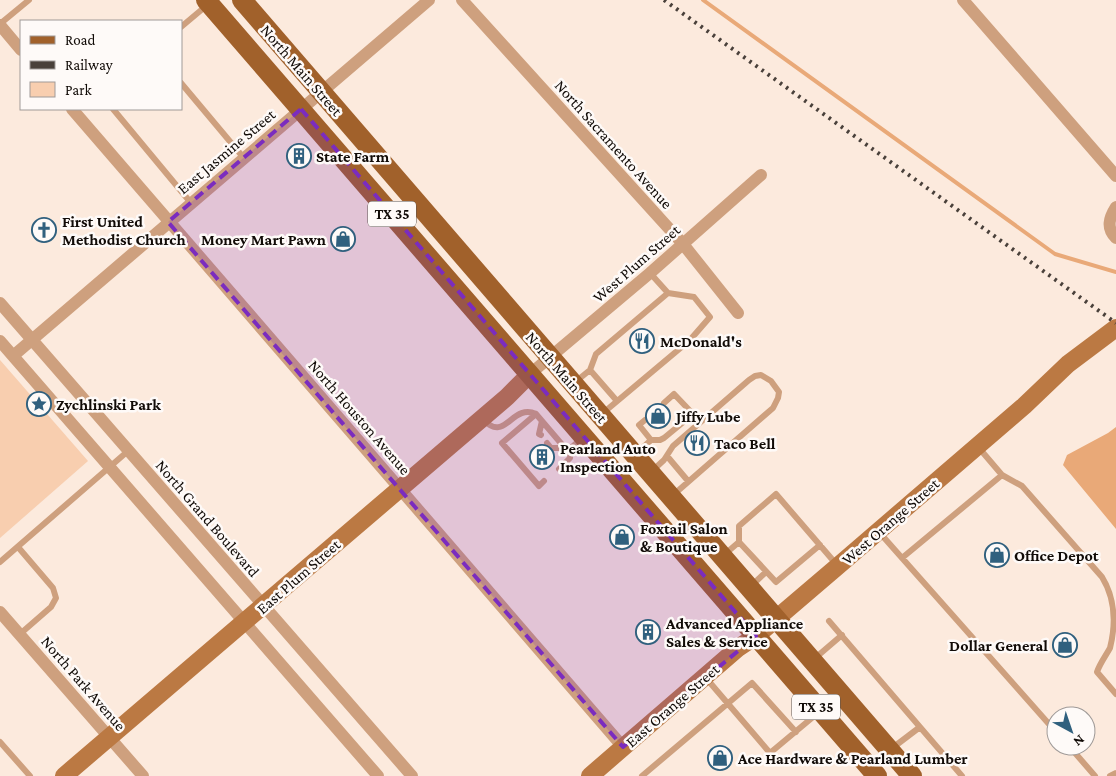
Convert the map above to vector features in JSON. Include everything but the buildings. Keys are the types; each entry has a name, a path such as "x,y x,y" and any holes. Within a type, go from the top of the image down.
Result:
{"main road":[{"name":"North Main Street","path":"242,0 912,776"},
{"name":"North Main Street","path":"208,2 530,374 552,419 573,444 756,636 877,776"}],"street":[{"name":"East Jasmine Street","path":"13,356 429,0"},
{"name":"North Sacramento Avenue","path":"462,0 683,244 738,313"},
{"path":"963,0 1116,176"},
{"path":"1,29 20,49"},
{"name":"North Houston Avenue","path":"78,111 168,222 623,748"},
{"name":"West Plum Street","path":"530,374 650,273 761,175"},
{"path":"1116,207 1111,214 1108,224 1116,238"},
{"name":"North Grand Boulevard","path":"0,303 412,776"},
{"name":"West Orange Street","path":"756,636 1024,406 1068,364 1116,328"},
{"name":"West Orange Street","path":"1024,406 1074,373 1116,340"},
{"path":"0,341 378,776"},
{"name":"East Plum Street","path":"64,776 507,398 530,374"},
{"name":"North Park Avenue","path":"0,612 144,776"},
{"name":"East Orange Street","path":"597,774 623,748 738,648 756,636"}],"lane":[{"path":"1,29 29,0"},
{"path":"182,26 208,2"},
{"path":"182,84 243,158"},
{"path":"114,110 190,203"},
{"path":"601,415 690,340 710,317 694,297 668,293 650,273"},
{"path":"573,384 590,370 596,354 668,293"},
{"path":"590,370 617,401"},
{"path":"650,473 678,442 755,376 767,377 779,392 773,408 671,497"},
{"path":"635,455 651,440 664,438 693,414 674,394 664,403"},
{"path":"483,418 494,428 499,428 520,413 527,412 552,419 540,435"},
{"path":"536,414 502,443 539,486 544,481"},
{"path":"645,420 639,425 651,440"},
{"path":"548,443 551,448 573,444 570,458 559,469"},
{"path":"976,446 1002,475 1022,486 1102,577 1109,589 1116,608 1116,626 1110,647 1097,672 1116,694"},
{"path":"0,562 128,451"},
{"path":"667,456 688,481"},
{"path":"902,558 1002,475"},
{"path":"820,545 776,582 739,542 739,526 776,494 820,545 838,566"},
{"path":"878,532 1046,721"},
{"path":"722,556 739,542"},
{"path":"18,547 53,588 56,598 51,607 20,634"},
{"path":"749,587 766,572"},
{"path":"830,621 962,776"},
{"path":"812,660 842,635"},
{"path":"705,677 770,754 820,712"},
{"path":"642,776 752,683 796,732"},
{"path":"890,750 920,727"},
{"path":"0,742 30,776"},
{"path":"1078,756 1096,776"},
{"path":"1110,776 1116,773"}],"highlighted area":[{"path":"301,109 756,636 623,747 168,222"}],"green space":[{"path":"0,360 88,461 0,538"}],"shaded area":[{"path":"1116,427 1116,529 1063,465 1067,455"}],"waterway":[{"path":"703,0 1055,254 1116,272"}],"railway":[{"path":"664,0 1116,323"}],"place":[{"name":"State Farm","path":"299,156"},
{"name":"First United Methodist Church","path":"44,230"},
{"name":"Money Mart Pawn","path":"343,239"},
{"name":"McDonald's","path":"642,341"},
{"name":"Zychlinski Park","path":"39,404"},
{"name":"Jiffy Lube","path":"658,416"},
{"name":"Taco Bell","path":"697,443"},
{"name":"Pearland Auto Inspection","path":"542,457"},
{"name":"Foxtail Salon & Boutique","path":"622,537"},
{"name":"Office Depot","path":"997,555"},
{"name":"Advanced Appliance Sales & Service","path":"648,632"},
{"name":"Dollar General","path":"1065,645"},
{"name":"Ace Hardware & Pearland Lumber","path":"720,758"}]}
